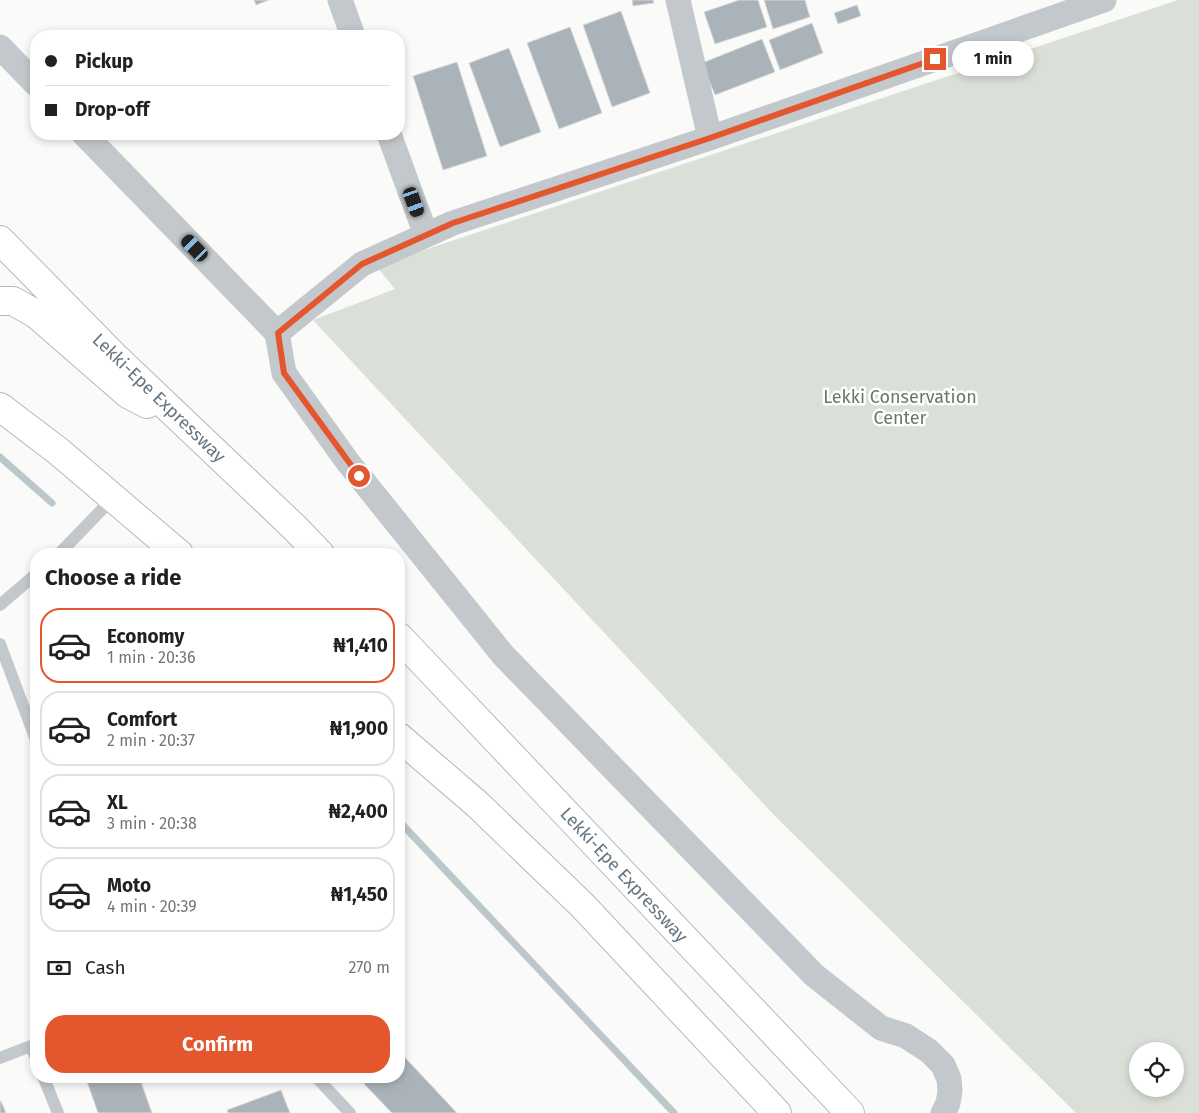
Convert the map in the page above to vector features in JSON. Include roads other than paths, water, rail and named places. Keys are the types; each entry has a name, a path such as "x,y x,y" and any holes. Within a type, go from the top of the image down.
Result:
{"highway":[{"name":"Lekki-Epe Expressway","path":"0,240 116,358 173,410 314,548"},
{"path":"0,301 13,301 36,314 128,394 150,405 173,410"},
{"path":"0,386 58,451"},
{"path":"0,407 58,451 172,548"},
{"name":"Lekki-Epe Expressway","path":"405,643 850,1113"},
{"path":"405,741 478,804 582,905 778,1113"}],"street":[{"path":"340,0 351,30"},
{"path":"678,0 710,138"},
{"path":"278,333 362,264 453,223 710,138 1104,0"},
{"path":"0,47 30,78"},
{"path":"90,140 278,333 284,373 347,461 503,655 814,976 881,1028 906,1036 929,1051 943,1065 949,1079 943,1109"},
{"path":"391,140 426,235"}],"lane":[{"path":"65,548 113,498"},
{"path":"0,605 30,579"},
{"path":"0,644 30,724"},
{"path":"0,1058 30,1047"},
{"path":"46,1083 58,1113"},
{"path":"322,1083 350,1113"}],"waterway":[{"path":"0,457 52,503"},
{"path":"405,827 674,1113"}],"park label":[{"name":"Lekki Conservation Center","path":"900,407"}]}
